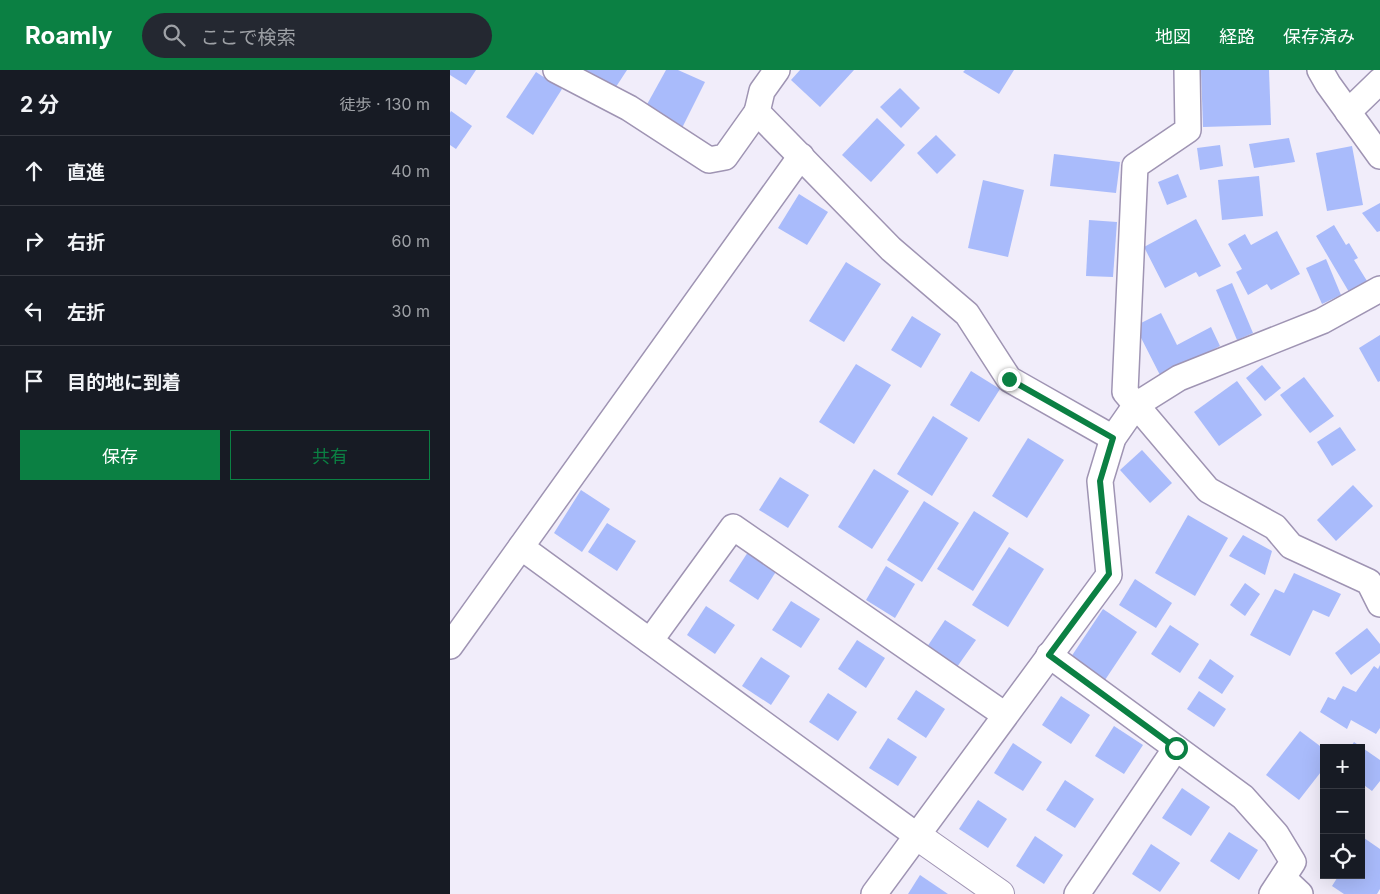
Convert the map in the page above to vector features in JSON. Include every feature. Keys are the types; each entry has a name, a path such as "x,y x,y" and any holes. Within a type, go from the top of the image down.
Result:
{"street":[{"path":"556,70 629,108 709,160 725,156 757,112 762,91 777,70"},
{"path":"1188,70 1188,130 1135,166 1125,392 1208,490 1275,526 1291,546 1369,582 1380,604"},
{"path":"1320,70 1380,156"},
{"path":"1348,112 1380,81"},
{"path":"757,112 891,249 967,314 1009,379 1113,438"},
{"path":"450,646 801,156"},
{"path":"874,894 1109,574 1100,481 1113,438 1136,405 1179,378 1322,321 1380,289"},
{"path":"650,641 733,527 1005,715"},
{"path":"521,547 1000,894"},
{"path":"1049,655 1243,797 1276,834 1293,862 1285,889"},
{"path":"1078,894 1176,748"}],"building":[{"path":"450,70 476,70 466,85 450,75"},
{"path":"577,70 627,70 612,93"},
{"path":"666,70 678,70 705,82 681,130 645,108"},
{"path":"800,70 854,70 820,107 791,80"},
{"path":"965,70 1014,70 999,94 963,72"},
{"path":"1201,70 1269,70 1271,125 1203,127"},
{"path":"536,72 562,89 533,135 506,117"},
{"path":"900,88 920,108 901,128 880,107"},
{"path":"451,111 472,126 456,149 450,145"},
{"path":"877,118 905,145 871,182 842,155"},
{"path":"936,135 956,155 937,174 917,153"},
{"path":"1289,138 1295,162 1254,168 1249,144"},
{"path":"1220,145 1223,166 1200,170 1197,148"},
{"path":"1352,146 1363,205 1327,211 1316,153"},
{"path":"1054,154 1120,162 1116,193 1050,186"},
{"path":"1178,174 1187,197 1167,205 1158,182"},
{"path":"1259,176 1263,216 1222,220 1218,180"},
{"path":"983,180 1024,190 1008,257 968,248"},
{"path":"799,194 828,212 807,245 778,228"},
{"path":"1380,203 1380,231 1377,232 1362,213"},
{"path":"1196,219 1221,266 1199,277 1196,272 1165,288 1144,247"},
{"path":"1089,220 1117,222 1113,277 1086,276"},
{"path":"1334,225 1346,245 1349,243 1358,258 1354,260 1367,281 1349,292 1316,236"},
{"path":"1277,231 1300,274 1271,290 1267,284 1248,295 1236,272 1242,269 1228,244 1245,234 1251,245"},
{"path":"1326,259 1341,295 1322,304 1306,268"},
{"path":"846,262 881,284 844,342 809,321"},
{"path":"1232,283 1253,333 1237,340 1216,290"},
{"path":"1161,313 1177,345 1211,327 1220,346 1161,377 1135,326"},
{"path":"912,316 941,334 921,368 891,350"},
{"path":"1380,335 1380,381 1378,382 1359,348"},
{"path":"856,364 891,385 854,444 819,422"},
{"path":"1262,365 1281,388 1265,401 1246,378"},
{"path":"971,371 1000,389 979,422 950,405"},
{"path":"1304,377 1334,416 1310,433 1280,395"},
{"path":"1237,381 1262,415 1219,446 1194,412"},
{"path":"933,416 968,438 932,496 897,474"},
{"path":"1340,427 1356,450 1332,466 1317,442"},
{"path":"1028,438 1064,460 1027,518 992,496"},
{"path":"1142,450 1172,483 1150,503 1120,470"},
{"path":"874,469 909,491 872,549 838,527"},
{"path":"780,477 809,495 788,528 759,510"},
{"path":"1353,485 1373,506 1336,541 1317,520"},
{"path":"581,490 610,509 582,552 554,533"},
{"path":"924,501 959,523 922,582 887,560"},
{"path":"974,511 1009,533 973,591 937,569"},
{"path":"1188,515 1228,538 1195,596 1155,573"},
{"path":"607,523 636,541 617,571 588,552"},
{"path":"1243,535 1272,551 1265,575 1229,556"},
{"path":"1009,547 1044,569 1008,627 972,605"},
{"path":"748,552 777,570 758,600 729,581"},
{"path":"886,566 915,584 895,618 866,600"},
{"path":"1294,573 1341,594 1329,617 1313,610 1290,656 1250,635 1275,589 1284,593"},
{"path":"1135,579 1172,603 1156,628 1119,605"},
{"path":"1245,583 1260,594 1245,616 1230,605"},
{"path":"791,601 820,619 801,648 772,630"},
{"path":"706,606 735,625 715,654 687,635"},
{"path":"1103,609 1137,632 1105,680 1071,657"},
{"path":"945,620 976,640 957,667 927,647"},
{"path":"1170,625 1199,644 1180,673 1151,654"},
{"path":"1367,628 1380,644 1380,653 1351,675 1335,653"},
{"path":"857,640 885,658 866,688 838,669"},
{"path":"761,657 790,676 771,705 742,686"},
{"path":"1210,659 1234,676 1222,694 1198,678"},
{"path":"1380,665 1380,728 1376,734 1351,720 1347,729 1320,712 1328,697 1335,700 1343,686 1356,692 1374,666 1378,669"},
{"path":"916,690 945,709 926,738 897,719"},
{"path":"1199,691 1226,709 1214,727 1187,709"},
{"path":"828,693 857,712 838,741 809,722"},
{"path":"1061,696 1090,715 1071,744 1042,725"},
{"path":"1114,726 1143,745 1124,774 1095,756"},
{"path":"1300,731 1320,746 1320,773 1299,800 1266,775"},
{"path":"888,738 917,757 898,786 869,768"},
{"path":"1013,743 1042,762 1023,791 994,773"},
{"path":"1365,750 1380,760 1380,781 1372,791 1365,786"},
{"path":"1065,780 1094,799 1075,828 1046,810"},
{"path":"1182,788 1210,807 1191,836 1162,818"},
{"path":"978,800 1007,819 988,848 959,829"},
{"path":"1229,832 1258,850 1239,880 1210,861"},
{"path":"1035,836 1063,855 1044,884 1016,866"},
{"path":"1365,839 1380,849 1380,889 1377,894 1344,894 1332,886 1336,879 1365,879"},
{"path":"1151,844 1180,863 1160,892 1132,874"},
{"path":"920,875 948,894 908,894"}],"route":[{"path":"1009,379 1113,438 1100,481 1109,574 1049,655 1176,748"}]}
